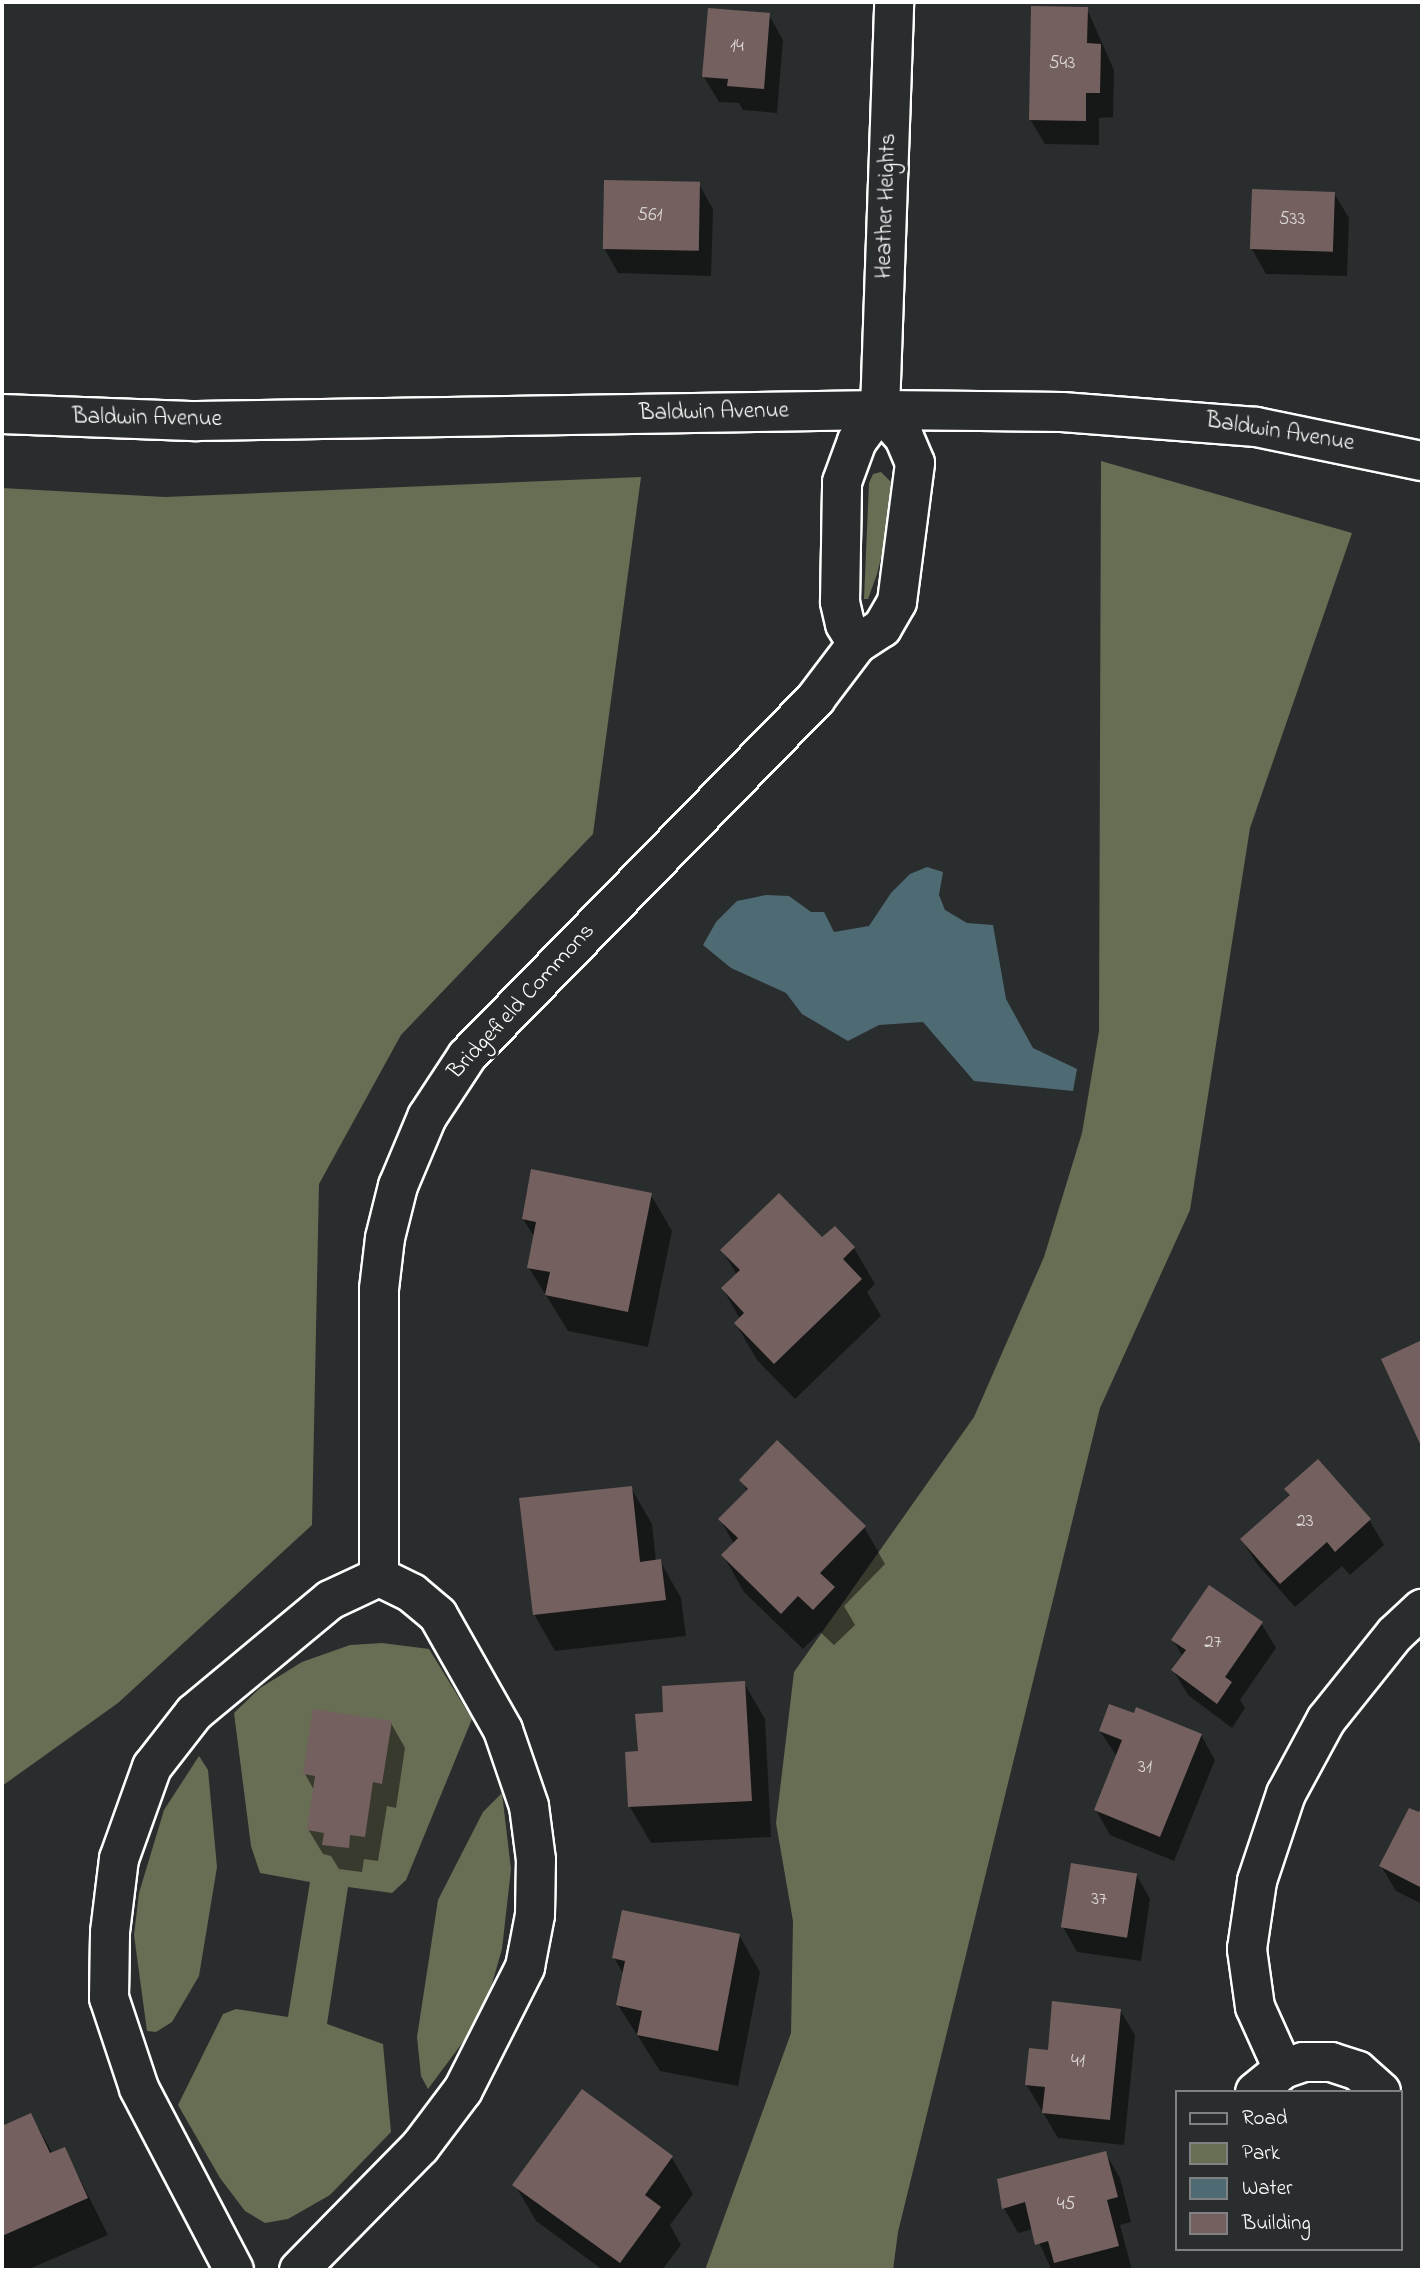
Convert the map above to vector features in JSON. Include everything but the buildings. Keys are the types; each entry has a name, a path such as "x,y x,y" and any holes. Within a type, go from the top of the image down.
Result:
{"street":[{"name":"Heather Heights","path":"880,410 894,2"},
{"name":"Baldwin Avenue","path":"2,414 197,421 880,410 1189,418 1320,438 1422,461"},
{"path":"857,644 845,624 841,602 842,482 857,441 880,410"},
{"name":"Bridgefield Commons","path":"379,1577 379,1289 385,1238 398,1186 427,1117 467,1056 816,698 857,644 882,628 897,602 915,463 904,437 880,410"},
{"path":"234,2270 139,2088 109,1998 110,1932 119,1859 152,1767 194,1713 330,1600 379,1577 412,1593 438,1615 503,1730 529,1806 536,1860 535,1915 525,1967 463,2090 420,2147 299,2270"},
{"path":"1379,2090 1358,2071 1331,2062 1303,2062 1269,2080 1247,1949 1257,1881 1286,1794 1326,1720 1395,1634 1422,1609"}],"green space":[{"path":"1101,461 1352,533 1250,828 1190,1210 1100,1408 898,2232 893,2270 705,2270 791,2033 793,1921 776,1823 794,1672 974,1417 1044,1257 1082,1133 1099,1031"},
{"path":"881,472 891,482 889,526 877,574 868,599 864,599 869,483 873,474"},
{"path":"641,477 593,834 401,1035 319,1184 312,1525 118,1703 2,1786 2,488 165,497"},
{"path":"382,1643 429,1649 472,1719 406,1880 392,1893 348,1887 327,2024 383,2044 391,2132 330,2195 288,2219 265,2223 245,2211 220,2178 178,2105 223,2014 236,2009 288,2017 310,1882 260,1873 251,1846 234,1713 260,1688 302,1662 350,1645"},
{"path":"199,1756 208,1770 217,1867 199,1976 172,2022 156,2032 147,2031 134,1935 139,1893 164,1810"},
{"path":"502,1793 511,1869 502,1949 483,2015 428,2089 421,2076 417,2037 438,1900 483,1812"}],"water":[{"path":"927,867 943,872 939,895 945,910 967,923 993,925 1006,999 1033,1048 1077,1069 1073,1091 974,1081 923,1022 879,1025 848,1041 802,1014 786,993 731,968 703,945 716,922 737,901 766,895 789,896 811,912 824,912 834,932 869,926 891,893 910,874"}]}
